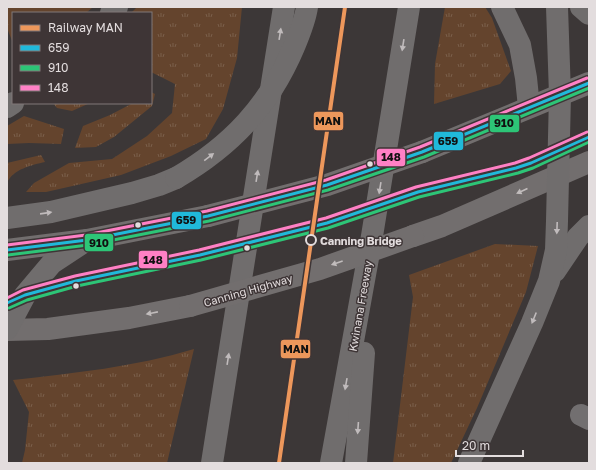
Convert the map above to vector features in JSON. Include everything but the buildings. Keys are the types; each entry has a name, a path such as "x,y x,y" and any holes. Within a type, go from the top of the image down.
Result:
{"highway":[{"path":"212,463 221,398 284,7"},
{"path":"7,218 51,212 132,193 159,185 176,178 212,155 237,133 260,108 288,61 298,37 307,7"},
{"name":"Kwinana Freeway","path":"331,463 372,236 409,7"},
{"path":"502,7 520,45 529,107"},
{"path":"549,282 556,245 560,95 557,7"},
{"path":"581,7 589,14"},
{"path":"7,250 87,240 208,216 327,185 422,152 589,83"},
{"name":"Canning Highway","path":"7,330 48,330 129,318 190,306 320,269 442,226 589,162"},
{"path":"469,463 549,282 578,237 589,226"},
{"path":"356,463 372,236"},
{"path":"7,330 25,295 52,263 87,240"},
{"path":"207,463 221,398"}],"green space":[{"path":"7,7 93,7 87,12 12,12 12,40 7,28"},
{"path":"137,7 242,7 237,58 223,109 206,139 171,156 121,175 46,192 26,192 34,183 69,163 112,159 147,136 172,113 175,84 152,72 152,12 132,12"},
{"path":"445,7 485,7 492,18 511,71 500,84 434,104 435,64"},
{"path":"152,92 155,94 152,106 114,137 96,147 75,148 83,126 110,115 131,104 152,104"},
{"path":"54,104 88,104 72,111 57,108"},
{"path":"24,116 64,129 61,144 7,144 7,126"},
{"path":"41,155 45,162 23,168 14,174 7,183 7,163"},
{"path":"495,244 538,246 526,292 477,408 451,463 393,463 413,297 409,275"},
{"path":"194,349 167,463 22,463 25,450 29,412 13,380 127,365"}],"rail line":[{"name":"MAN","path":"279,463 345,7"}],"transit line":[{"name":"148","path":"7,245 86,235 207,211 326,180 420,147 587,78"},
{"name":"659","path":"7,250 87,240 208,216 327,185 422,152 589,83"},
{"name":"910","path":"8,255 88,245 209,221 328,190 424,157 589,88"},
{"name":"148","path":"7,298 23,290 75,276 199,250 326,218 416,187 515,163 587,132"},
{"name":"659","path":"7,303 25,295 76,281 200,255 327,223 418,192 516,168 531,163 589,137"},
{"name":"910","path":"9,308 27,300 77,286 201,260 328,228 419,197 518,173 533,168 589,142"}],"place":[{"name":"Canning Bridge","path":"311,240"}]}
